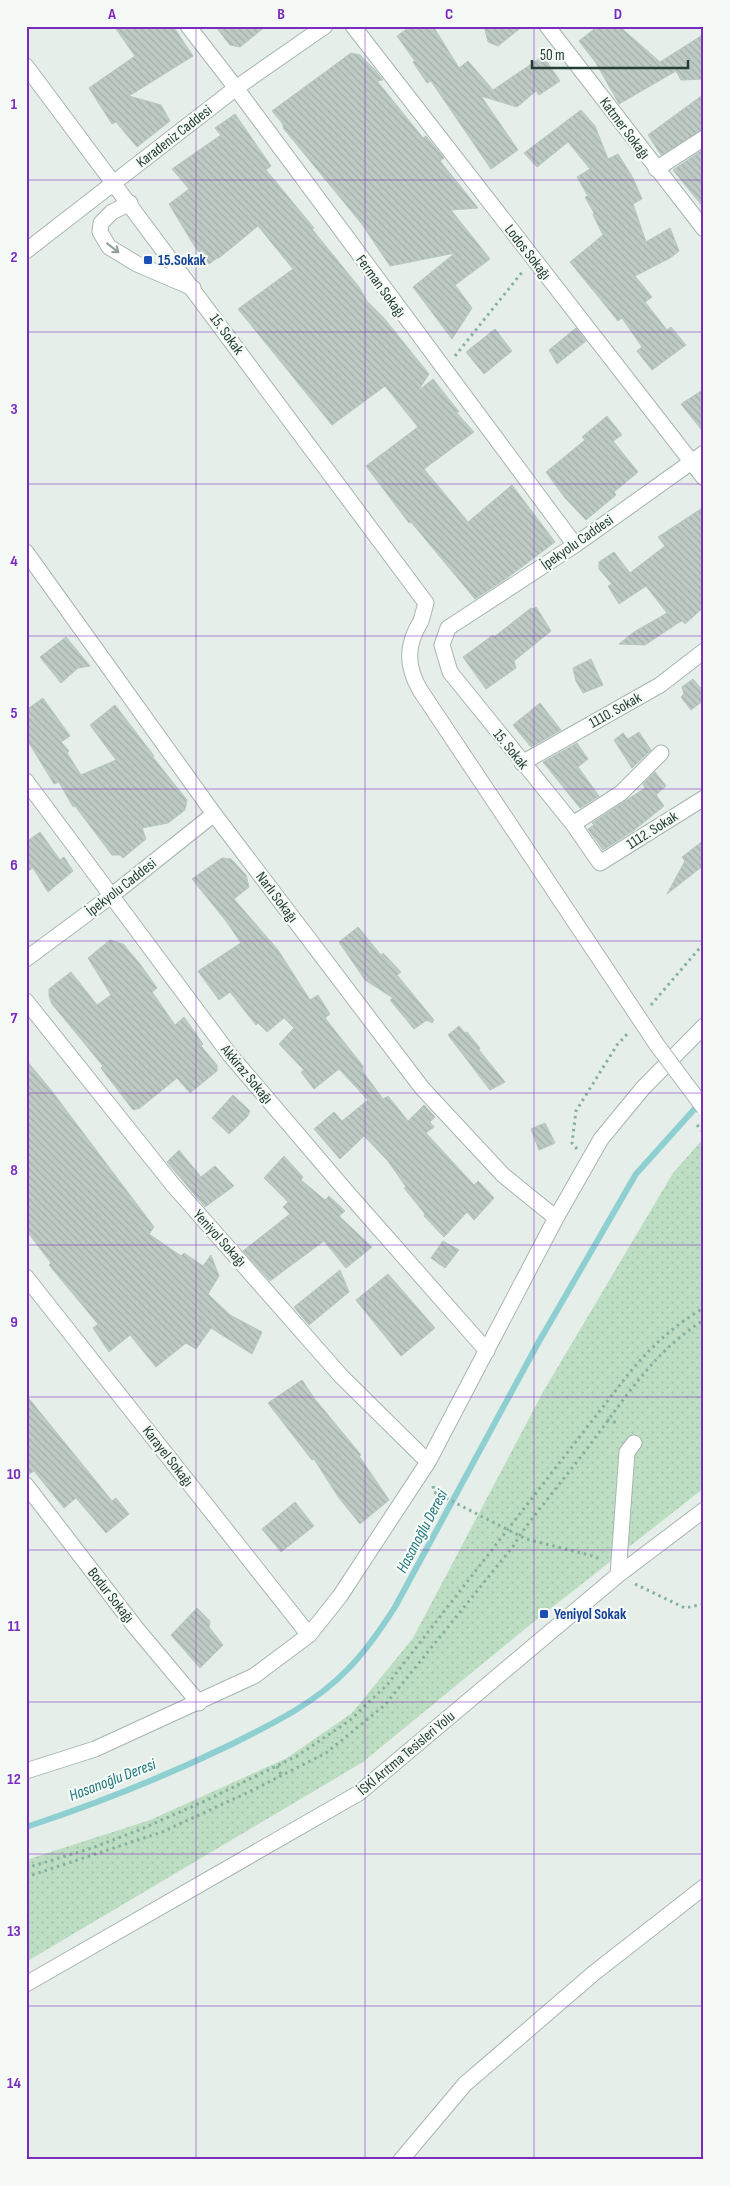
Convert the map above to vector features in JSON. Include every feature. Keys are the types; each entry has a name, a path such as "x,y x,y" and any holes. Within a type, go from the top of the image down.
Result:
{"street":[{"name":"Ferman Sokağı","path":"188,26 575,545"},
{"name":"Karadeniz Caddesi","path":"26,251 236,88 325,26"},
{"name":"Lodos Sokağı","path":"353,26 704,478"},
{"name":"Katmer Sokağı","path":"547,26 704,229"},
{"name":"15. Sokak","path":"26,66 194,288 426,603 421,621 413,634 408,652 411,674 657,1045 704,1108"},
{"path":"656,169 704,138"},
{"path":"130,203 112,212 101,222 100,232 109,247 137,264 194,288"},
{"name":"İpekyolu Caddesi","path":"448,628 575,545 704,453"},
{"name":"Narlı Sokağı","path":"26,552 214,814 422,1088 503,1175 556,1218"},
{"name":"15. Sokak","path":"448,628 442,644 450,672 573,824 600,863"},
{"name":"1110. Sokak","path":"522,762 660,685 704,652"},
{"path":"573,824 621,793 661,753"},
{"name":"Akkiraz Sokağı","path":"26,781 230,1055 346,1191 487,1351"},
{"name":"1112. Sokak","path":"600,863 704,798"},
{"name":"İpekyolu Caddesi","path":"26,959 111,896 214,814"},
{"name":"Yeniyol Sokağı","path":"26,1001 179,1193 342,1376 428,1462"},
{"path":"26,1772 95,1749 199,1703 254,1676 309,1635 340,1596 428,1462 556,1218 601,1138 644,1088 704,1026"},
{"name":"Karayel Sokağı","path":"26,1277 309,1635"},
{"path":"618,1575 627,1452 634,1443"},
{"name":"Bodur Sokağı","path":"26,1484 136,1628 199,1703"},
{"name":"İSKİ Arıtma Tesisleri Yolu","path":"26,1984 360,1793 618,1575 704,1510"},
{"path":"401,2160 465,2084 594,1973 704,1887"}],"path":[{"path":"443,370 533,258"},
{"path":"648,1009 704,942"},
{"path":"588,1160 572,1143 576,1111 617,1045 629,1031"},
{"path":"26,1868 92,1848 207,1800 297,1756 349,1722 387,1685 635,1366 656,1342 684,1319 704,1308"},
{"path":"26,1877 162,1832 282,1777 326,1753 385,1705 515,1544 519,1536 634,1382 668,1347 690,1328 704,1320"},
{"path":"607,1420 618,1423"},
{"path":"434,1492 519,1536 593,1556 606,1562 618,1575 686,1608 704,1604"},
{"path":"276,1766 282,1777"}],"green space":[{"path":"704,1138 704,1488 531,1624 363,1762 26,1962 26,1860 150,1820 287,1758 352,1713 413,1638 543,1392 673,1173"}],"building":[{"path":"114,26 173,26 193,56 129,96 161,105 170,121 137,147 116,122 112,124 89,88 135,56"},
{"path":"215,26 266,26 240,47 230,45"},
{"path":"411,26 433,26 459,68 468,61 493,90 543,56 560,81 539,95 536,91 517,107 481,96 518,150 491,169 431,81 427,83 413,62 415,61 397,36"},
{"path":"484,26 523,26 498,46 488,42"},
{"path":"598,26 619,26 660,62 704,34 704,79 681,80 676,71 619,104 596,63 579,41"},
{"path":"351,53 360,55 375,70 383,80 377,81 423,138 426,136 444,158 440,161 478,208 451,210 490,259 455,285 472,308 452,339 413,287 455,253 390,266 361,223 284,129 282,123 272,111"},
{"path":"704,94 704,129 661,155 648,135"},
{"path":"581,110 595,126 608,159 618,154 633,178 642,199 633,204 646,242 670,228 679,251 670,258 635,276 652,297 645,302 667,330 671,327 686,345 652,370 637,351 642,347 622,318 618,321 570,262 603,235 585,197 588,196 577,177 590,169 568,142 537,167 524,153"},
{"path":"235,114 271,166 266,170 314,228 312,229 359,287 367,301 383,317 429,374 418,391 433,379 459,412 456,412 474,432 424,469 468,522 512,485 555,542 475,599 411,522 409,523 366,466 418,427 385,386 332,425 238,309 293,269 258,226 209,264 195,247 169,204 189,189 172,169 221,135 215,128"},
{"path":"704,149 704,208 673,170"},
{"path":"576,328 586,341 557,364 549,350"},
{"path":"495,329 512,351 484,374 466,352"},
{"path":"704,389 704,433 681,404"},
{"path":"607,416 622,435 613,441 638,472 614,492 616,495 586,520 565,498 546,472 585,440 582,437"},
{"path":"704,507 704,607 685,624 682,621 678,623 645,645 619,644 634,632 667,613 646,586 619,604 608,586 612,584 599,569 599,562 614,552 630,573 665,546 658,537"},
{"path":"536,607 551,631 514,661 516,668 486,689 463,657 493,635 494,637 531,608"},
{"path":"66,637 90,666 78,668 61,683 40,657"},
{"path":"591,659 603,685 583,693 576,681 573,668"},
{"path":"693,679 704,692 704,700 691,710 681,697 684,694 682,687"},
{"path":"43,698 70,736 61,742 69,751 67,753 81,775 116,760 90,725 115,705 187,800 185,810 168,823 142,828 146,839 123,858 120,855 112,855 75,806 73,807 59,782 54,784 26,738 26,710"},
{"path":"540,703 561,730 531,747 513,725"},
{"path":"639,732 651,750 632,768 614,740 623,733 628,739"},
{"path":"577,743 588,759 578,767 599,796 580,808 543,762"},
{"path":"655,772 666,786 656,795 664,806 633,831 603,850 588,829 594,825 592,823 645,788 643,784"},
{"path":"40,832 60,860 64,857 73,871 48,892 33,868 26,872 26,842"},
{"path":"704,840 704,865 667,894 685,861 682,857"},
{"path":"222,858 231,859 246,875 249,887 234,899 278,950 310,1000 318,995 330,1014 325,1018 363,1066 363,1072 383,1099 388,1096 408,1121 424,1105 435,1117 430,1122 434,1127 426,1133 474,1185 478,1181 494,1198 474,1220 467,1212 444,1237 424,1216 425,1214 404,1188 406,1187 388,1161 364,1136 340,1159 314,1129 334,1112 342,1121 368,1100 339,1069 314,1089 301,1072 304,1070 279,1044 294,1028 284,1018 267,1032 258,1023 256,1025 230,992 219,1000 198,971 241,943 192,879"},
{"path":"358,927 381,955 383,953 401,972 397,975 434,1020 432,1023 427,1020 414,1029 390,1000 393,998 365,980 339,942"},
{"path":"110,940 123,944 157,988 152,992 175,1025 184,1017 203,1044 201,1046 217,1065 217,1071 190,1093 177,1078 140,1108 133,1110 101,1068 103,1066 52,1004 49,989 71,972 97,1005 111,995 88,958"},
{"path":"459,1026 465,1033 467,1032 505,1082 490,1090 448,1035"},
{"path":"26,1060 51,1090 154,1227 149,1234 181,1256 184,1253 203,1266 211,1255 219,1276 208,1294 230,1315 262,1332 252,1354 211,1328 196,1349 186,1343 156,1367 130,1335 109,1352 93,1328 98,1324 49,1265 51,1263 26,1230"},
{"path":"233,1095 250,1111 247,1117 229,1134 212,1118"},
{"path":"545,1123 555,1143 539,1150 531,1129"},
{"path":"179,1150 201,1177 215,1166 234,1186 205,1207 167,1162"},
{"path":"284,1156 303,1177 301,1180 325,1200 329,1196 345,1211 339,1216 372,1247 346,1268 324,1241 270,1281 243,1251 290,1214 283,1207 288,1202 264,1178"},
{"path":"443,1241 459,1250 445,1268 431,1258"},
{"path":"340,1270 349,1292 309,1325 294,1307"},
{"path":"388,1274 435,1328 401,1356 356,1300"},
{"path":"302,1380 314,1398 361,1455 359,1456 389,1500 360,1524 339,1498 314,1459 312,1460 268,1403"},
{"path":"26,1395 112,1501 116,1498 129,1514 106,1533 76,1498 64,1508 34,1471 26,1476"},
{"path":"295,1502 314,1526 281,1552 262,1529"},
{"path":"197,1608 210,1621 209,1627 223,1645 200,1668 171,1635"}],"waterway":[{"name":"Hasanoğlu Deresi","path":"26,1827 130,1789 246,1737 307,1703 334,1682 354,1663 373,1640 395,1607 537,1345 636,1174 699,1104"}],"place":[{"name":"15.Sokak","path":"148,260"},
{"name":"Yeniyol Sokak","path":"544,1614"}]}
